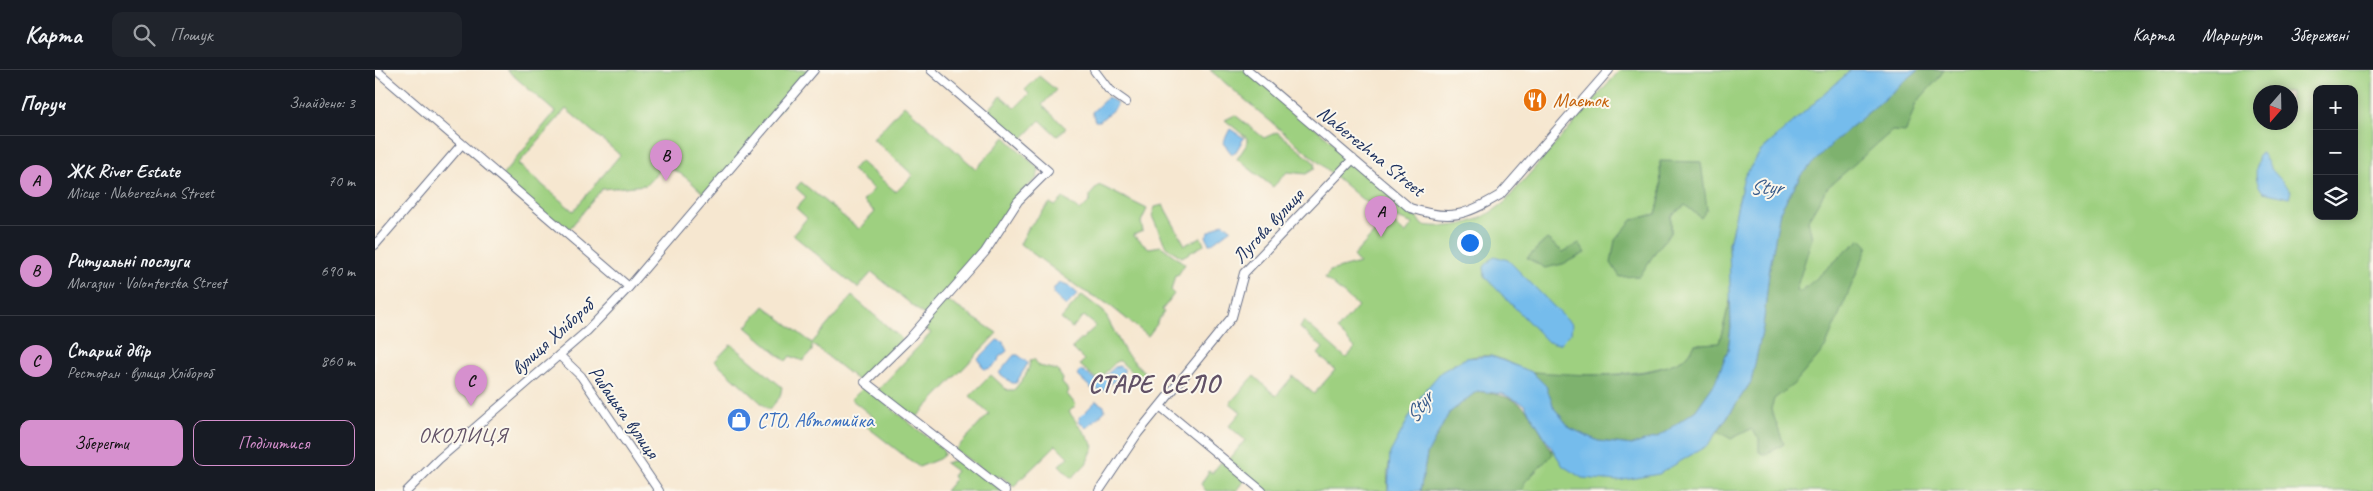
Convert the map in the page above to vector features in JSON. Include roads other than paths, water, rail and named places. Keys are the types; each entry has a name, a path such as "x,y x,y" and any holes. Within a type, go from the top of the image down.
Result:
{"street":[{"path":"376,70 629,287"},
{"name":"вулиця Хлібороб","path":"407,491 439,459 587,331 629,287 814,70"},
{"path":"931,70 1048,171 1017,201 985,252 909,339 865,382 1005,491"},
{"path":"1093,70 1109,90 1126,102"},
{"name":"Naberezhna Street","path":"1248,70 1411,208 1430,215 1449,216 1477,209 1500,195 1609,70"},
{"path":"375,245 463,144"},
{"name":"Лугова вулиця","path":"1099,491 1138,433 1161,407 1232,317 1244,273 1353,159"},
{"name":"Рибацька вулиця","path":"559,355 581,376 659,491"},
{"path":"1161,407 1262,491"}],"water":[{"name":"Styr","path":"1851,70 1918,70 1836,140 1801,175 1780,211 1769,273 1763,327 1751,382 1708,445 1659,474 1618,481 1582,478 1563,466 1524,404 1503,394 1477,391 1449,413 1427,454 1420,491 1388,491 1390,453 1422,394 1441,372 1466,358 1491,356 1532,372 1546,386 1554,408 1570,428 1598,441 1632,445 1660,436 1696,410 1715,383 1728,350 1731,328 1729,244 1744,177 1761,151"},
{"path":"1108,97 1116,102 1117,106 1100,121 1095,121 1092,112"},
{"path":"1230,129 1244,138 1235,153 1232,154 1223,143"},
{"path":"2262,153 2272,170 2291,191 2289,198 2263,192 2260,187 2256,169 2259,154"},
{"path":"1223,223 1231,229 1209,244 1206,236"},
{"path":"1494,256 1508,260 1572,325 1571,333 1560,344 1548,342 1485,277 1484,267"},
{"path":"1060,283 1070,287 1078,294 1066,306 1053,294 1054,288"},
{"path":"997,340 1003,342 1007,351 999,357 992,367 984,369 978,359"},
{"path":"1014,355 1018,355 1028,363 1016,383 1012,383 999,373"},
{"path":"1119,366 1124,369 1124,372 1103,391 1091,388 1077,375 1081,370 1096,380 1101,380 1115,367"},
{"path":"1096,401 1104,406 1105,411 1086,428 1079,421 1080,417"}],"place":[{"name":"Маєток","path":"1535,100"},
{"name":"Ритуальні послуги","path":"666,181"},
{"name":"ЖК River Estate","path":"1381,237"},
{"name":"Старий двір","path":"471,406"},
{"name":"СТО, Автомийка","path":"739,420"}],"district":[{"name":"СТАРЕ СЕЛО","path":"1154,384"},
{"name":"ОКОЛИЦЯ","path":"463,435"}]}
